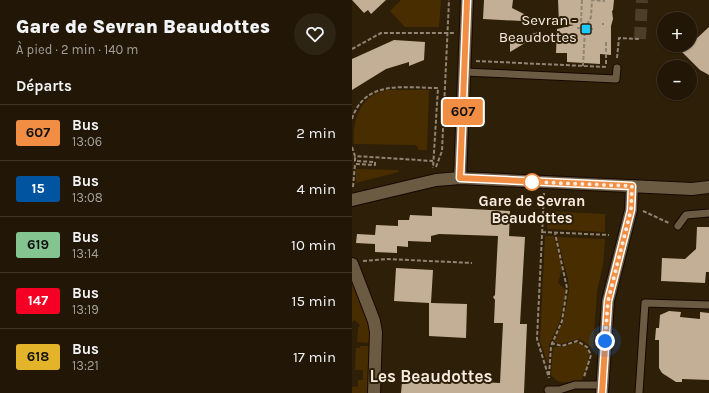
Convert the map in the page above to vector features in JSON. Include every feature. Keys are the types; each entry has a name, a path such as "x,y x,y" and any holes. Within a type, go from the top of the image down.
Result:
{"street":[{"path":"460,178 467,0"},
{"path":"352,200 436,180 460,178 665,188 709,187"},
{"path":"602,389 608,301 631,210 632,186"},
{"path":"665,188 677,193 691,196 709,194"},
{"path":"353,266 374,321 376,332 374,393"}],"lane":[{"path":"465,66 616,79 616,68"},
{"path":"678,226 686,215 709,213"},
{"path":"639,393 645,303 709,305"},
{"path":"548,390 559,390 581,385 602,389"}],"path":[{"path":"352,119 358,104 366,96 378,90 388,88 438,88 433,168 438,167 438,160 442,151 449,0"},
{"path":"582,0 581,21 585,29"},
{"path":"583,77 585,29 592,17 592,0 605,1"},
{"path":"577,28 593,29"},
{"path":"352,45 353,48 381,33 466,32"},
{"path":"465,66 583,66 616,68 619,38 640,39"},
{"path":"606,41 606,64"},
{"path":"352,147 355,160 375,162 375,165 355,164 353,187"},
{"path":"355,156 433,161"},
{"path":"544,182 537,339 548,378"},
{"path":"643,211 678,226"},
{"path":"542,232 609,235"},
{"path":"548,390 551,343 562,321 567,288 555,233"},
{"path":"353,266 364,260 387,259 472,263"},
{"path":"551,343 562,346 576,341 587,347 590,352 591,360 581,385"}],"shaded area":[{"path":"401,0 441,0 439,27 405,27 390,11"},
{"path":"388,90 429,90 427,150 419,150 416,145 354,144 355,126 360,109 371,97 379,92"},
{"path":"356,169 398,170 399,172 356,183"},
{"path":"548,211 605,214 605,232 547,229"},
{"path":"545,236 554,236 562,269 558,283 566,290 560,321 549,345 548,365 540,341"},
{"path":"557,237 605,239 603,265 597,291 593,349 578,339 561,344 554,342 563,322 569,291 568,279"},
{"path":"352,275 370,321 371,343 357,342 358,328 360,325 355,320 352,322"},
{"path":"577,342 585,346 589,352 588,365 582,380 561,382 554,379 551,375 553,347 564,347"},
{"path":"360,346 371,346 369,393 352,393 352,387 358,386 358,380 363,380 363,370 355,370 356,348 360,348"}],"building":[{"path":"352,0 386,0 371,14 368,10 364,13"},
{"path":"484,0 513,0 512,8 540,22 483,19"},
{"path":"558,0 614,0 611,26 611,55 600,54 600,64 567,62 567,53 556,53 557,29 574,25 559,23"},
{"path":"709,27 709,75 697,67 697,60 690,60 682,52 697,52 697,38"},
{"path":"540,32 540,34 510,52 510,38"},
{"path":"394,40 425,42 424,60 409,66 409,62 386,69 352,90 352,59"},
{"path":"432,207 510,211 509,236 525,237 520,324 527,324 524,393 401,393 402,382 405,383 405,378 500,383 503,323 494,323 495,300 493,297 495,295 498,236 439,234 431,236 431,242 408,241 408,247 397,246 397,253 375,252 375,244 356,243 357,234 375,235 376,225 398,226 398,220 409,220 410,215 432,216"},
{"path":"697,227 709,227 709,272 706,272 705,283 661,281 662,258 685,259 696,249"},
{"path":"396,268 433,270 431,303 467,304 466,338 429,336 429,303 394,301"},
{"path":"669,311 681,312 680,317 700,319 700,312 709,313 709,380 682,379 682,382 676,382 662,373 659,368 659,340 655,340 656,328 659,328 660,315"}],"tunnel":[{"path":"640,39 642,0"}],"bus line":[{"name":"607","path":"467,0 460,178 578,185 632,186 631,210 608,301 602,393"}],"place":[{"name":"Sevran - Beaudottes","path":"586,29"},
{"name":"Gare de Sevran Beaudottes","path":"532,182"}],"district":[{"name":"Les Beaudottes","path":"431,376"}],"route":[{"path":"532,182 632,186 631,210 608,301 605,341"}]}
